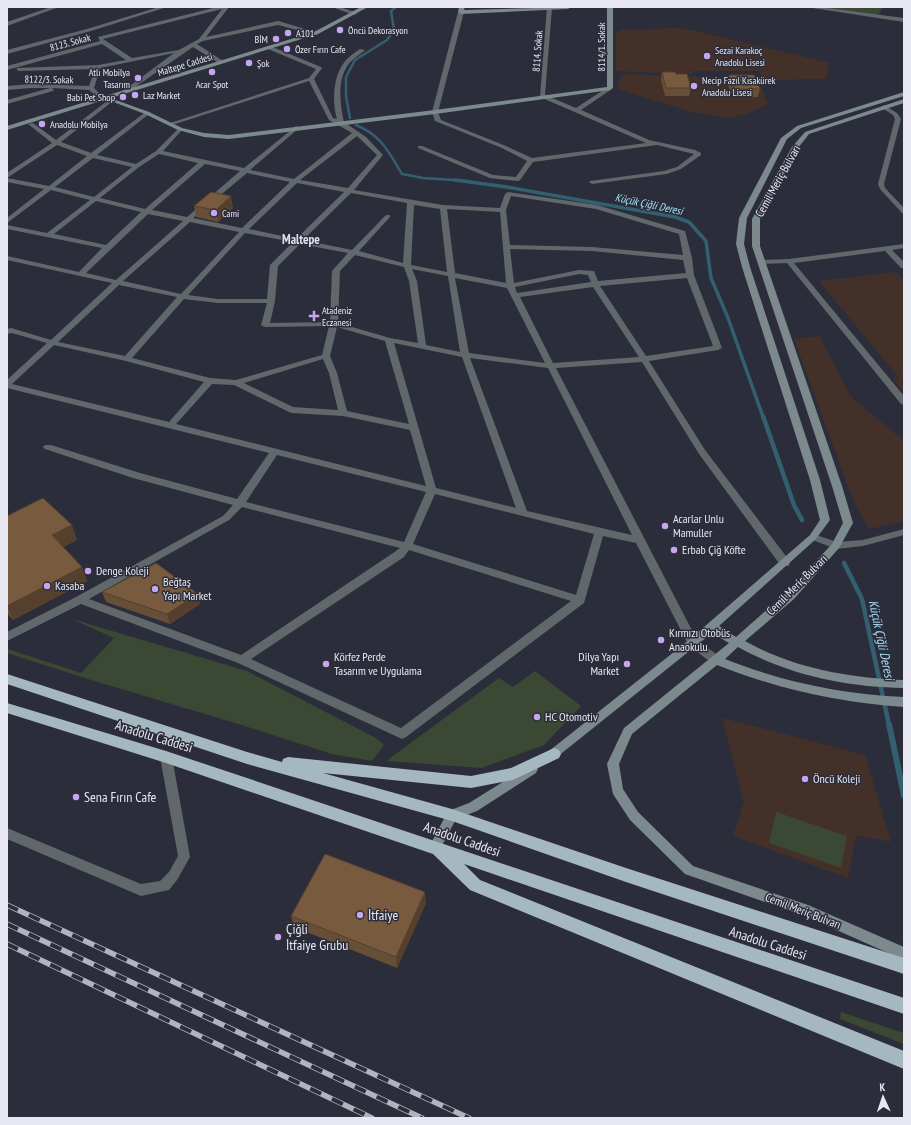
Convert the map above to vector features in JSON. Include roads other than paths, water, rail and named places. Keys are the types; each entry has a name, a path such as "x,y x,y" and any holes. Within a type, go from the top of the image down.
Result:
{"highway":[{"name":"Anadolu Caddesi","path":"7,679 247,758 452,815 626,875 904,966"},
{"name":"Anadolu Caddesi","path":"7,708 166,757 904,1006"},
{"path":"247,758 383,774 471,782 513,774 554,754"},
{"path":"435,848 475,885 904,1060"}],"main road":[{"name":"Maltepe Caddesi","path":"7,128 316,33 365,7"},
{"path":"461,10 568,7"},
{"name":"8114/1. Sokak","path":"610,7 610,88"},
{"path":"111,100 147,113 180,129 204,135 229,137 341,122 435,112 542,96 610,88"},
{"name":"Cemil Meriç Bulvarı","path":"452,815 472,807 554,754 693,643 813,537 825,520 815,480 746,267 740,244 743,218 784,138 799,127 904,94"},
{"name":"Cemil Meriç Bulvarı","path":"904,102 884,107 807,133 795,147 756,219 756,246 837,486 848,523 836,546 790,596 716,660 628,731 613,764 617,790 634,816 689,870 808,910 904,954"},
{"path":"711,627 736,642 785,664 828,675 904,684"},
{"path":"716,660 747,673 786,686 830,695 904,702"},
{"path":"435,848 452,815"}],"street":[{"path":"7,24 56,7"},
{"path":"7,52 89,30 164,7"},
{"name":"8123. Sokak","path":"7,69 103,42 100,38 223,7"},
{"path":"201,40 226,7"},
{"path":"335,7 354,13"},
{"path":"810,7 904,20"},
{"name":"8114. Sokak","path":"542,96 549,8"},
{"path":"461,10 435,112 438,121 504,147 531,160 657,143"},
{"path":"125,92 181,51 201,40 278,23 316,33"},
{"path":"103,42 132,61"},
{"path":"192,44 221,62"},
{"path":"170,124 311,80 319,68 270,48"},
{"path":"341,122 336,108 339,79 344,67 351,57 362,50"},
{"path":"7,69 98,67 181,51"},
{"path":"98,67 91,88 102,99"},
{"path":"311,80 331,119 341,122 371,143 380,155 350,190 274,265 272,301 265,325 334,324 389,340 465,355 551,366 644,359 718,348 690,276 688,258 682,233 598,207 508,194 503,210 510,286 514,296 551,366 693,643 716,660"},
{"name":"8122/3. Sokak","path":"7,88 31,86 91,88"},
{"path":"7,102 61,88"},
{"path":"576,110 610,88"},
{"path":"542,96 647,141 692,151 699,154 679,168 665,173 592,182"},
{"path":"7,176 111,100"},
{"path":"884,107 895,114 898,119 881,184 882,188 904,212"},
{"path":"9,217 50,188 147,113"},
{"path":"31,124 55,142 92,156 136,166"},
{"path":"7,384 54,343 117,283 188,219 296,128"},
{"path":"49,235 136,166 158,152 180,129"},
{"path":"127,359 181,296 245,230 295,181 356,132"},
{"path":"420,147 492,178 518,179 531,160"},
{"path":"158,152 244,171"},
{"path":"158,152 244,171 411,202 443,207 503,210"},
{"path":"80,275 106,247 145,211 203,162"},
{"path":"7,180 50,188 145,211 245,230 352,252 407,266 510,286 579,272 591,273 595,284 702,452 785,563"},
{"path":"893,200 904,199"},
{"path":"411,202 407,266 413,281 422,346"},
{"path":"443,207 451,274 465,355 523,514"},
{"path":"343,413 333,373 326,356 330,335 334,324 336,271 352,252 388,216"},
{"path":"7,227 106,247"},
{"path":"761,262 789,262 904,246"},
{"path":"506,247 592,249 688,258"},
{"path":"887,249 904,266"},
{"path":"7,258 181,296 218,301 272,301"},
{"path":"789,262 904,402"},
{"path":"514,296 595,284 690,276"},
{"path":"7,332 11,330 54,343 127,359 210,381 236,383 326,356"},
{"path":"242,660 400,554 406,546 432,490 389,340"},
{"path":"172,425 210,381"},
{"path":"236,383 292,410 343,413 415,428"},
{"path":"7,384 523,514 639,540"},
{"path":"48,447 95,464 239,504 406,546 580,600"},
{"path":"7,637 80,600 226,518 239,504 274,451"},
{"path":"80,600 242,660 402,734 580,600 598,532"},
{"path":"813,537 836,546 863,543 904,532"},
{"path":"7,833 141,890 164,886 173,876 184,857 166,757"}],"waterway":[{"name":"Küçük Çiğli Deresi","path":"350,118 346,96 346,77 355,60 387,40 394,30 391,11 396,7"},
{"name":"Küçük Çiğli Deresi","path":"356,125 365,129 384,145 402,174 423,178 457,180"},
{"name":"Küçük Çiğli Deresi","path":"457,180 468,181"},
{"name":"Küçük Çiğli Deresi","path":"457,180 507,187 675,217 689,222 706,241 711,278 728,318 763,417"},
{"name":"Küçük Çiğli Deresi","path":"763,416 794,505 802,520"},
{"name":"Küçük Çiğli Deresi","path":"844,563 862,599 889,725"},
{"name":"Küçük Çiğli Deresi","path":"889,724 904,796"}],"railway":[{"path":"7,905 469,1118"},
{"path":"7,924 422,1118"},
{"path":"7,944 372,1118"}],"place":[{"name":"Öncü Dekorasyon","path":"340,30"},
{"name":"A101","path":"288,33"},
{"name":"BİM","path":"276,39"},
{"name":"Özer Fırın Cafe","path":"287,49"},
{"name":"Sezai Karakoç Anadolu Lisesi","path":"707,56"},
{"name":"Şok","path":"249,63"},
{"name":"Acar Spot","path":"212,72"},
{"name":"Atlı Mobilya Tasarım","path":"138,78"},
{"name":"Necip Fazıl Kısakürek Anadolu Lisesi","path":"694,86"},
{"name":"Laz Market","path":"135,95"},
{"name":"Babi Pet Shop","path":"123,97"},
{"name":"Anadolu Mobilya","path":"42,124"},
{"name":"Cami","path":"214,213"},
{"name":"Atadeniz Eczanesi","path":"314,316"},
{"name":"Acarlar Unlu Mamuller","path":"665,526"},
{"name":"Erbab Çiğ Köfte","path":"674,550"},
{"name":"Denge Koleji","path":"88,571"},
{"name":"Kasaba","path":"47,586"},
{"name":"Beğtaş Yapı Market","path":"155,589"},
{"name":"Kırmızı Otobüs Anaokulu","path":"661,640"},
{"name":"Körfez Perde Tasarım ve Uygulama","path":"326,664"},
{"name":"Dilya Yapı Market","path":"627,664"},
{"name":"HC Otomotiv","path":"537,717"},
{"name":"Öncü Koleji","path":"805,779"},
{"name":"Sena Fırın Cafe","path":"76,797"},
{"name":"İtfaiye","path":"360,915"},
{"name":"Çiğli İtfaiye Grubu","path":"278,937"}],"district":[{"name":"Maltepe","path":"301,239"}]}
